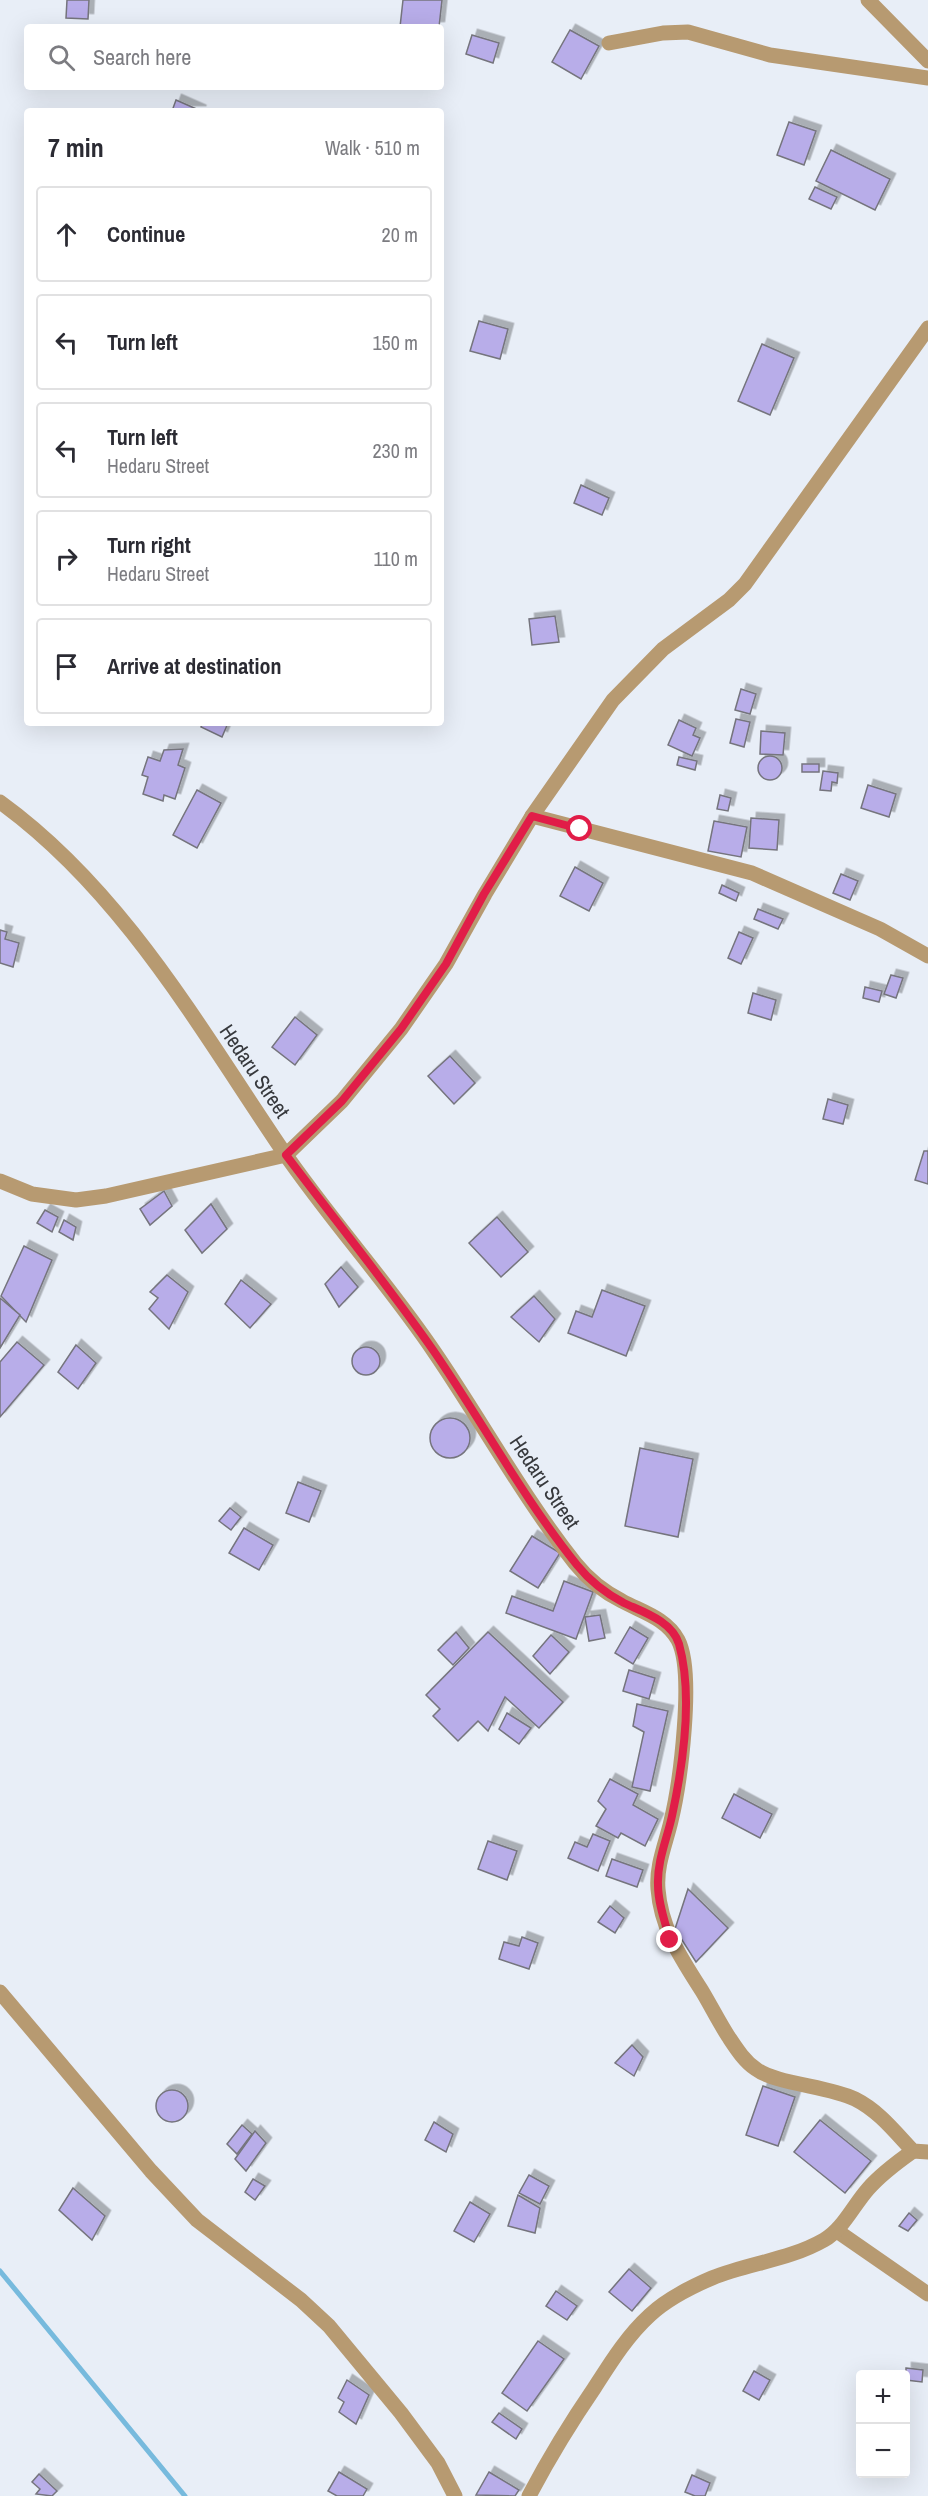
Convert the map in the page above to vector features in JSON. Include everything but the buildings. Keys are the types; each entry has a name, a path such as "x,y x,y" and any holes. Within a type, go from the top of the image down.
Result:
{"street":[{"path":"868,0 928,61"},
{"path":"609,43 663,33 688,32 770,55 928,78"},
{"path":"0,1180 32,1194 76,1200 106,1196 286,1155 342,1101 401,1029 446,964 484,894 532,816 613,700 663,649 729,600 745,584 928,328"},
{"name":"Hedaru Street","path":"0,802 17,814 75,869 123,921 205,1033 286,1155 433,1349 543,1519 579,1568 604,1590 646,1611 660,1621 678,1640 685,1671 682,1742 672,1816 660,1862 658,1886 670,1940 745,2060 760,2073 851,2097 875,2110 920,2152"},
{"path":"532,816 752,873 880,928 928,956"},
{"path":"0,1992 151,2171 197,2220 301,2300 329,2326 401,2413 438,2463 455,2496"},
{"path":"529,2496 561,2439 612,2361 625,2342 651,2314 682,2293 713,2278 803,2250 837,2231 868,2189 890,2167 920,2152"},
{"path":"837,2231 928,2294"}],"waterway":[{"path":"0,2271 185,2496"}],"route":[{"path":"580,829 532,816 484,894 446,964 401,1029 342,1101 286,1155 433,1349 543,1519 579,1568 604,1590 646,1611 660,1621 678,1640 685,1671 682,1753 672,1816 660,1862 658,1886 670,1940"}]}
